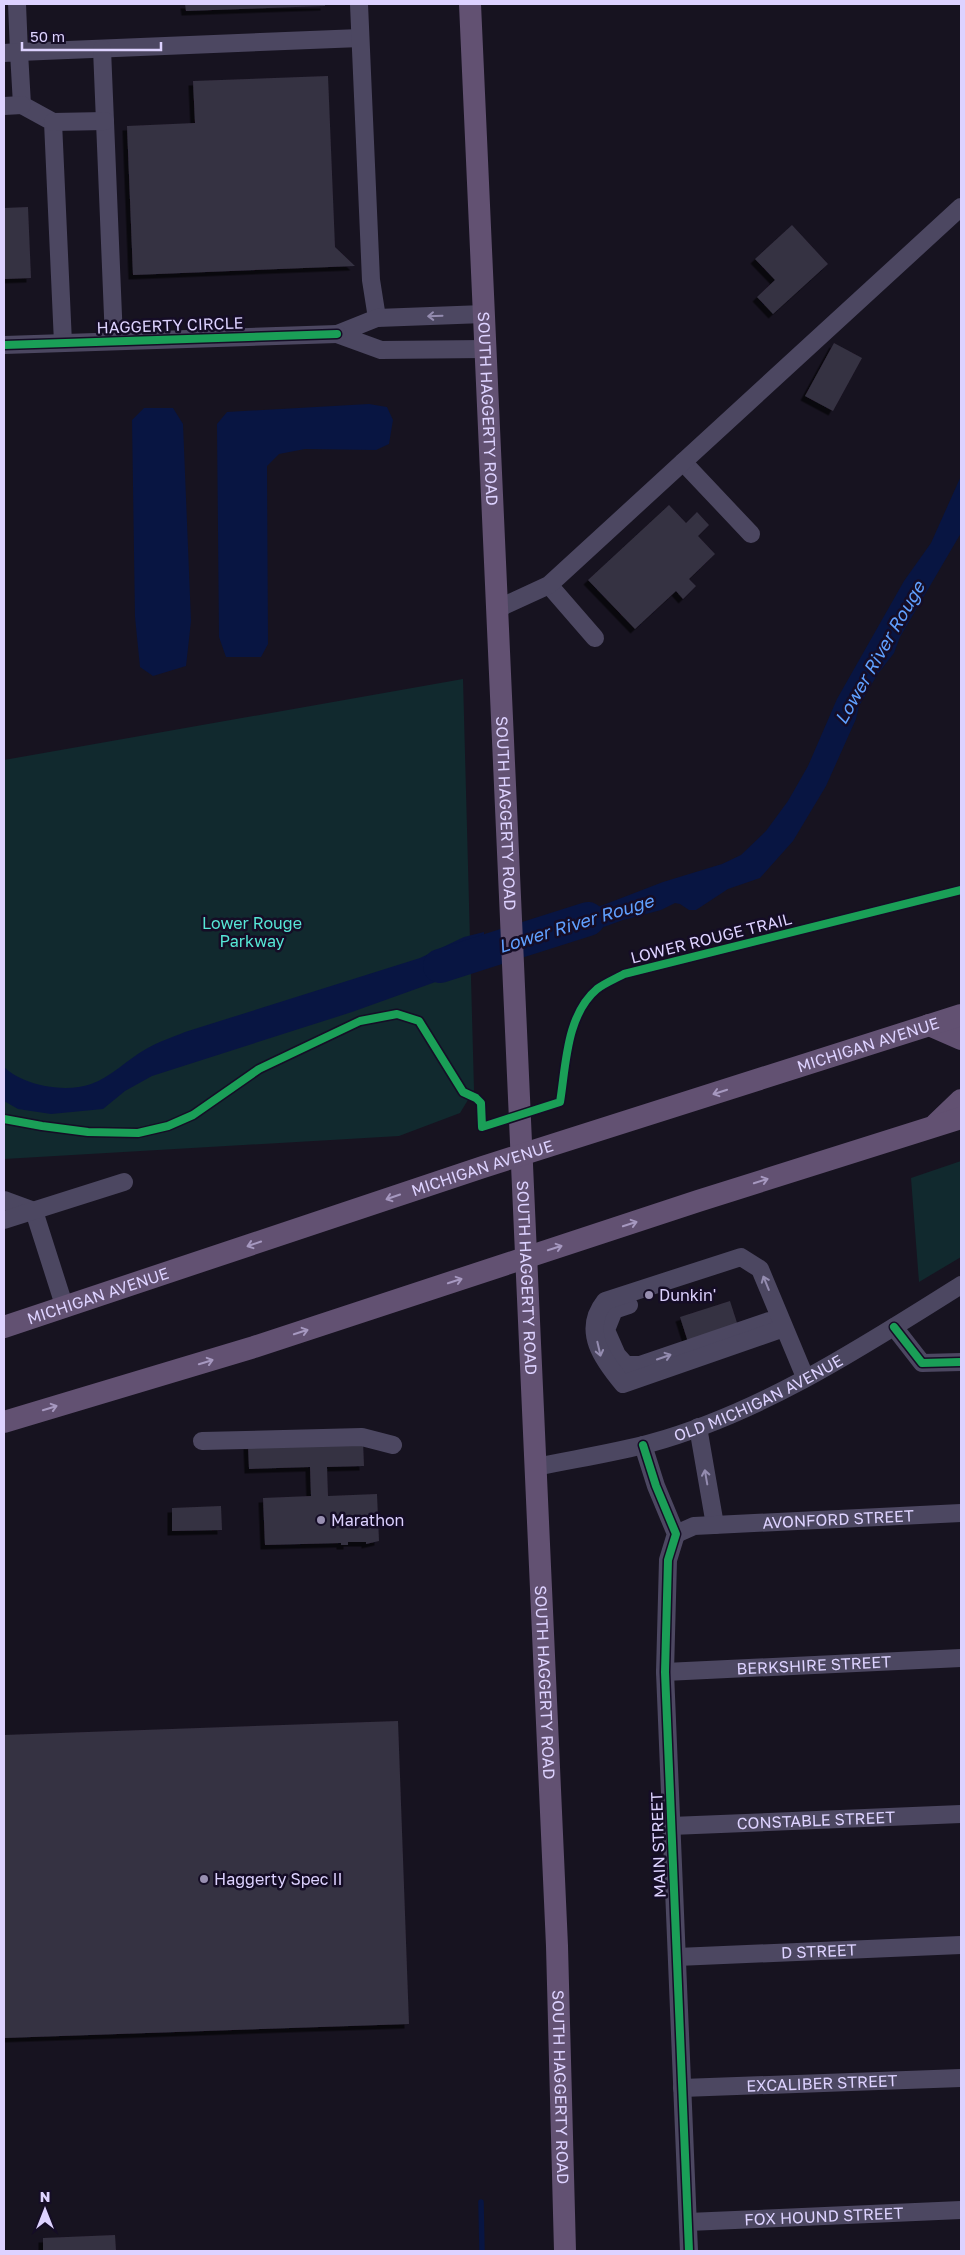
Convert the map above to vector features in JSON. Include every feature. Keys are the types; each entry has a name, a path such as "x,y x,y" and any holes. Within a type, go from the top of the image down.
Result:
{"main road":[{"name":"SOUTH HAGGERTY ROAD","path":"470,4 557,1946 565,2251"},
{"name":"MICHIGAN AVENUE","path":"4,1327 522,1154 961,1014"},
{"path":"929,1025 961,1039"},
{"path":"933,1126 961,1100"},
{"path":"4,1422 254,1347 961,1118"}],"street":[{"path":"17,4 11,52 22,105"},
{"path":"359,4 370,280 377,318"},
{"path":"11,52 360,38"},
{"path":"102,49 114,340"},
{"path":"4,106 22,105 53,122 106,121"},
{"path":"53,122 63,342"},
{"path":"497,609 549,585 961,207"},
{"name":"HAGGERTY CIRCLE","path":"4,345 337,334 377,318 484,314"},
{"name":"HAGGERTY CIRCLE","path":"337,334 381,350 485,349"},
{"path":"684,462 752,534"},
{"path":"549,585 595,638"},
{"path":"4,1220 124,1182"},
{"path":"4,1200 34,1210"},
{"path":"34,1210 64,1306"},
{"path":"782,1323 623,1384 601,1358 594,1330 596,1312 605,1301 741,1257 760,1268 804,1377"},
{"name":"OLD MICHIGAN AVENUE","path":"536,1467 643,1444 698,1427 762,1400 894,1327 961,1286"},
{"path":"649,1287 629,1305 613,1346 617,1355 626,1365 640,1365 782,1323"},
{"path":"894,1327 922,1363 961,1362"},
{"path":"698,1427 715,1525"},
{"path":"202,1441 362,1437 392,1446"},
{"path":"643,1444 656,1486 676,1534"},
{"name":"AVONFORD STREET","path":"676,1534 694,1526 961,1513"},
{"name":"MAIN STREET","path":"676,1534 668,1560 665,1672 689,2251"},
{"name":"BERKSHIRE STREET","path":"665,1672 961,1658"},
{"name":"CONSTABLE STREET","path":"671,1826 961,1814"},
{"name":"D STREET","path":"677,1958 961,1945"},
{"name":"EXCALIBER STREET","path":"682,2088 961,2078"},
{"name":"FOX HOUND STREET","path":"688,2222 961,2210"}],"green space":[{"name":"Lower Rouge Parkway","path":"463,679 474,1090 460,1113 399,1136 4,1159 4,760"},
{"path":"961,1161 961,1257 919,1282 911,1178"}],"water":[{"path":"369,404 387,407 393,420 389,444 376,450 305,449 279,454 267,466 268,644 261,657 226,657 219,637 217,424 227,412"},
{"path":"144,408 173,408 183,424 191,621 186,666 153,676 140,667 135,617 132,420"},
{"path":"961,476 961,533 900,637 894,653 877,675 859,706 856,719 826,786 793,841 760,878 728,889 696,910 689,910 675,903 661,910 623,920 543,949 543,916 565,910 598,907 663,882 722,864 741,855 766,831 788,801 808,766 837,699 904,581 931,543"},
{"path":"484,932 485,967 455,975 352,1012 152,1076 125,1091 103,1109 51,1114 18,1109 4,1101 4,1067 12,1074 33,1083 57,1088 81,1087 106,1077 146,1049 185,1032 420,958 464,937"}],"building":[{"path":"185,4 325,4 325,6 186,11"},
{"path":"328,76 335,247 355,266 133,275 127,126 195,123 193,81"},
{"path":"28,207 31,278 4,279 4,208"},
{"path":"792,225 828,264 773,314 757,297 775,280 755,259"},
{"path":"834,343 862,358 833,411 805,396"},
{"path":"669,505 686,523 697,512 709,525 698,536 715,554 689,579 696,586 683,599 676,591 635,629 588,580"},
{"path":"730,1301 738,1326 688,1342 680,1317"},
{"path":"363,1441 364,1466 327,1467 328,1496 377,1494 379,1541 366,1544 366,1542 348,1542 348,1545 341,1545 341,1543 265,1545 263,1498 311,1496 310,1467 249,1469 248,1445"},
{"path":"221,1506 222,1530 172,1531 172,1508"},
{"name":"Haggerty Spec II","path":"398,1721 409,2024 4,2038 4,1735"},
{"path":"115,2235 116,2251 43,2251 43,2238"}],"waterway":[{"name":"Lower River Rouge","path":"440,966 588,919"},
{"path":"481,2202 482,2251"}],"cycle path":[{"path":"4,345 337,334"},
{"name":"LOWER ROUGE TRAIL","path":"4,1119 88,1132 138,1133 168,1126 193,1115 259,1069 360,1021 397,1014 419,1021 463,1092 476,1098 481,1103 482,1127 560,1102 569,1042 579,1013 597,989 624,974 961,890"},
{"path":"894,1327 922,1363 961,1362"},
{"path":"643,1445 656,1486 676,1534 668,1560 665,1672 689,2251"}],"place":[{"name":"Dunkin'","path":"649,1295"},
{"name":"Marathon","path":"321,1520"},
{"name":"Haggerty Spec II","path":"204,1879"}]}
